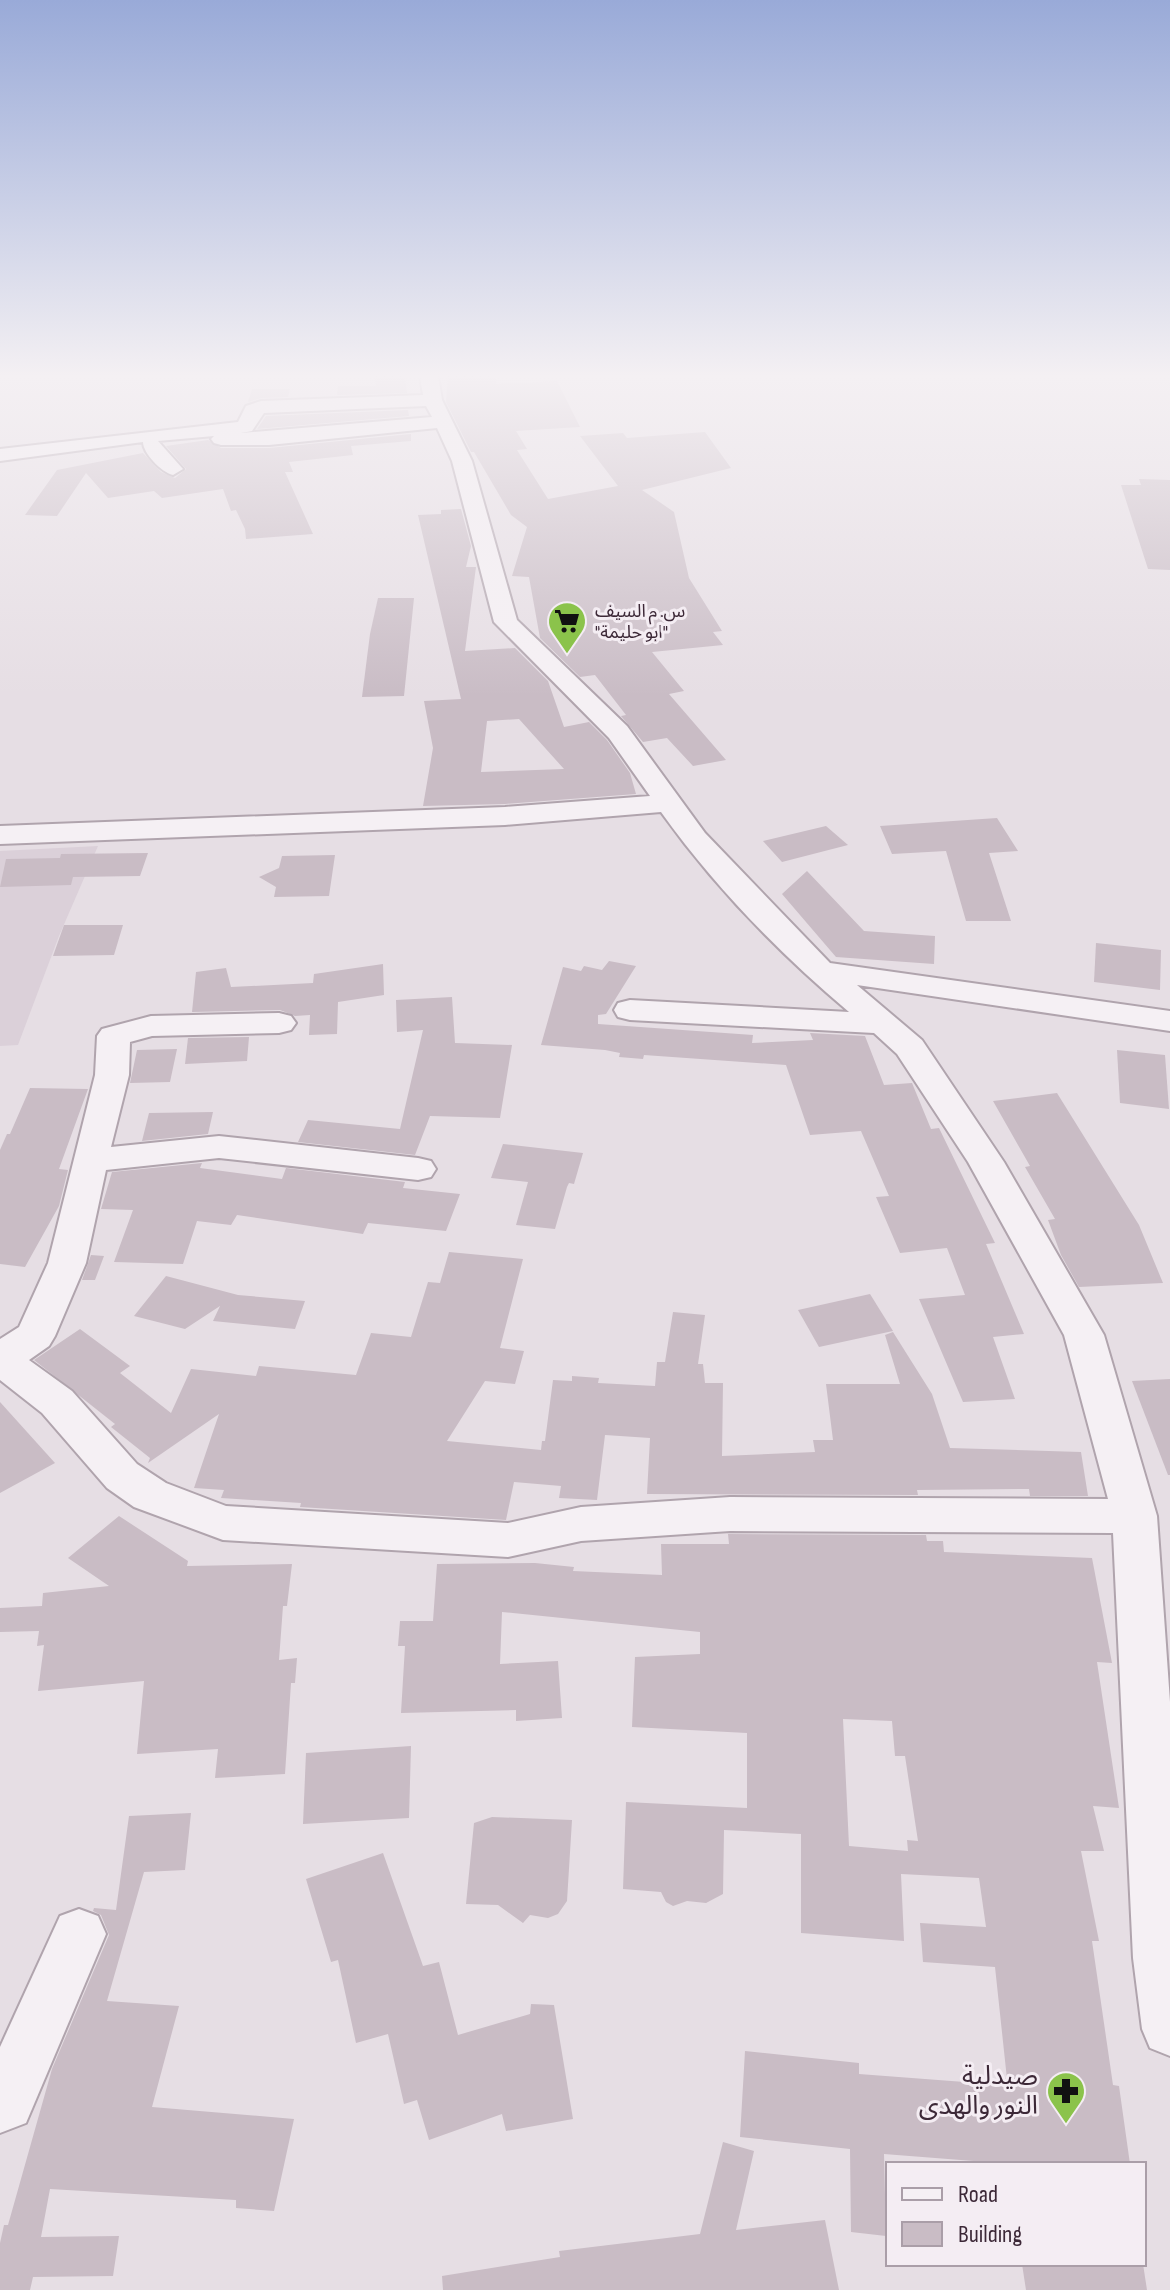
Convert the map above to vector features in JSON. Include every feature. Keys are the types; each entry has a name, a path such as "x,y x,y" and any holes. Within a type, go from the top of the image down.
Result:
{"street":[{"path":"468,483 506,622 618,732 695,839 820,971 910,1047 986,1162 1084,1335 1135,1516 1160,1958 1170,2029"},
{"path":"0,835 505,816 671,803"},
{"path":"820,971 991,993 1170,1021"},
{"path":"630,1010 884,1024"},
{"path":"279,1023 151,1026 114,1036 112,1075 67,1263 35,1336 0,1359 57,1402 122,1476 150,1495 223,1523 508,1540 581,1524 730,1514 1135,1516"},
{"path":"90,1160 219,1147 418,1169"},
{"path":"0,2104 5,2102 79,1934"}],"shaded area":[{"path":"98,846 59,936 18,1045 0,1046 0,851"}],"building":[{"path":"48,483 79,483 57,516 25,515"},
{"path":"95,483 290,483 313,534 246,539 245,529 236,510 231,511 223,489 162,498 154,491 108,498"},
{"path":"492,483 538,483 548,499 618,486 616,483 671,483 642,490 674,512 689,578 722,631 713,632 723,645 652,652 684,691 669,694 726,760 693,766 667,738 643,742 621,716 626,715 595,675 580,677 540,638 529,577 512,576 527,527 511,515"},
{"path":"1170,483 1170,570 1148,569 1121,485"},
{"path":"461,509 471,546 466,567 476,567 465,651 515,648 548,681 564,727 589,722 607,740 630,773 636,794 505,804 423,806 433,748 424,701 461,699 418,515 441,514 441,510","holes":["519,719 564,769 481,772 487,721"]},
{"path":"378,598 414,598 404,696 362,697"},
{"path":"997,818 1018,851 989,853 1011,921 966,921 946,851 892,854 880,826"},
{"path":"826,826 848,845 782,862 763,841"},
{"path":"148,853 140,876 73,877 71,885 0,887 6,859 60,858 61,854"},
{"path":"335,855 329,896 274,897 276,887 259,877 279,868 282,856"},
{"path":"807,871 864,931 935,936 934,964 836,957 782,894"},
{"path":"64,925 123,925 114,955 53,956"},
{"path":"1096,943 1161,950 1160,990 1094,982"},
{"path":"609,961 636,966 606,1014 598,1015 598,1024 753,1035 752,1043 813,1040 810,1033 865,1036 884,1085 912,1083 931,1129 939,1128 995,1243 986,1244 1024,1334 993,1337 1015,1399 963,1402 919,1299 965,1295 947,1248 900,1253 876,1197 889,1196 861,1131 810,1135 786,1065 644,1055 643,1059 619,1057 620,1053 605,1050 541,1045 563,967 581,971 584,966 602,970"},
{"path":"383,964 384,995 338,1002 337,1034 309,1035 310,1015 295,1016 280,1010 192,1012 196,972 226,968 231,987 313,983 314,974"},
{"path":"452,997 455,1043 512,1045 500,1118 430,1116 415,1155 298,1142 308,1120 400,1129 423,1030 397,1032 396,1000"},
{"path":"249,1037 247,1061 185,1064 188,1038"},
{"path":"177,1049 170,1082 130,1083 137,1050"},
{"path":"1117,1050 1165,1055 1169,1109 1120,1103"},
{"path":"30,1088 88,1089 59,1169 68,1170 59,1206 25,1267 0,1264 0,1150"},
{"path":"1057,1093 1139,1225 1163,1283 1079,1287 1061,1255 1048,1220 1055,1219 1025,1167 1030,1166 993,1101"},
{"path":"213,1112 208,1134 142,1141 149,1113"},
{"path":"503,1144 583,1153 574,1184 569,1183 567,1187 555,1229 516,1225 528,1182 491,1178"},
{"path":"202,1163 200,1168 282,1179 286,1168 405,1182 403,1188 460,1194 446,1231 368,1223 363,1234 237,1215 231,1225 197,1221 183,1264 114,1262 133,1210 101,1209 112,1172"},
{"path":"449,1252 523,1259 500,1348 524,1351 515,1384 485,1381 447,1441 541,1450 542,1441 545,1441 553,1380 572,1381 572,1376 599,1378 598,1383 655,1386 657,1362 665,1362 673,1312 705,1315 698,1364 703,1364 705,1383 723,1383 722,1456 815,1452 813,1440 833,1440 826,1384 900,1384 885,1335 893,1332 932,1394 950,1448 1081,1452 1088,1496 1030,1496 1029,1489 917,1490 918,1495 647,1494 650,1438 605,1435 597,1500 559,1498 561,1486 514,1482 506,1520 300,1507 301,1503 221,1498 224,1490 194,1488 219,1414 148,1463 150,1458 111,1427 115,1424 34,1360 80,1329 130,1366 120,1373 171,1413 191,1369 256,1376 259,1366 356,1375 371,1333 411,1337 428,1282 440,1283"},
{"path":"91,1255 104,1256 95,1280 82,1280"},
{"path":"166,1276 238,1295 305,1301 295,1329 213,1321 220,1306 185,1329 134,1316"},
{"path":"870,1294 893,1331 819,1347 798,1310"},
{"path":"1170,1379 1170,1475 1168,1475 1132,1381"},
{"path":"0,1402 55,1463 0,1493"},
{"path":"119,1516 188,1561 187,1566 292,1564 287,1606 283,1606 279,1660 297,1658 295,1683 291,1683 285,1774 215,1778 218,1749 137,1754 144,1681 38,1691 44,1645 37,1646 39,1631 0,1632 0,1608 42,1606 43,1593 109,1586 68,1558"},
{"path":"728,1534 926,1535 927,1541 943,1541 944,1552 1092,1558 1112,1663 1097,1662 1119,1808 1093,1806 1104,1851 1081,1851 1099,1941 1092,1941 1113,2085 1119,2086 1130,2162 986,2162 884,2154 886,2236 851,2232 850,2149 740,2137 745,2051 859,2063 859,2074 1004,2085 1003,2078 1007,2079 995,1967 923,1962 920,1923 986,1927 979,1878 901,1874 904,1941 801,1933 801,1834 724,1830 723,1894 706,1903 687,1901 673,1906 666,1902 661,1892 623,1889 626,1802 747,1808 747,1733 632,1727 635,1657 700,1654 700,1632 502,1612 500,1664 558,1661 562,1718 516,1721 516,1710 401,1713 405,1646 398,1646 400,1621 433,1621 437,1564 535,1563 574,1567 573,1571 662,1575 661,1544 729,1544","holes":["843,1719 892,1721 895,1756 905,1756 918,1841 907,1840 908,1851 849,1846"]},
{"path":"411,1746 409,1818 303,1824 306,1753"},
{"path":"191,1813 185,1870 144,1872 107,2001 179,2006 152,2107 294,2119 274,2211 236,2208 236,2200 50,2189 41,2237 119,2236 113,2276 33,2277 30,2290 0,2290 0,2243 4,2225 8,2225 52,2069 109,1935 101,1915 93,1911 94,1908 116,1910 129,1816"},
{"path":"492,1817 572,1820 567,1901 558,1914 548,1918 530,1915 523,1923 498,1905 466,1904 474,1823"},
{"path":"383,1853 423,1966 439,1962 458,2035 530,2014 531,2004 554,2005 573,2119 506,2131 502,2114 429,2140 417,2100 404,2104 388,2034 356,2043 338,1960 331,1962 306,1879"},
{"path":"723,2142 754,2151 736,2230 825,2220 839,2290 443,2290 442,2276 560,2257 559,2251 700,2234"},
{"path":"1022,2266 1143,2266 1147,2290 1026,2290"}],"place":[{"name":"س. م السيف \"ابو حليمة\"","path":"567,655"},
{"name":"صيدلية النور والهدى","path":"1066,2125"}]}
